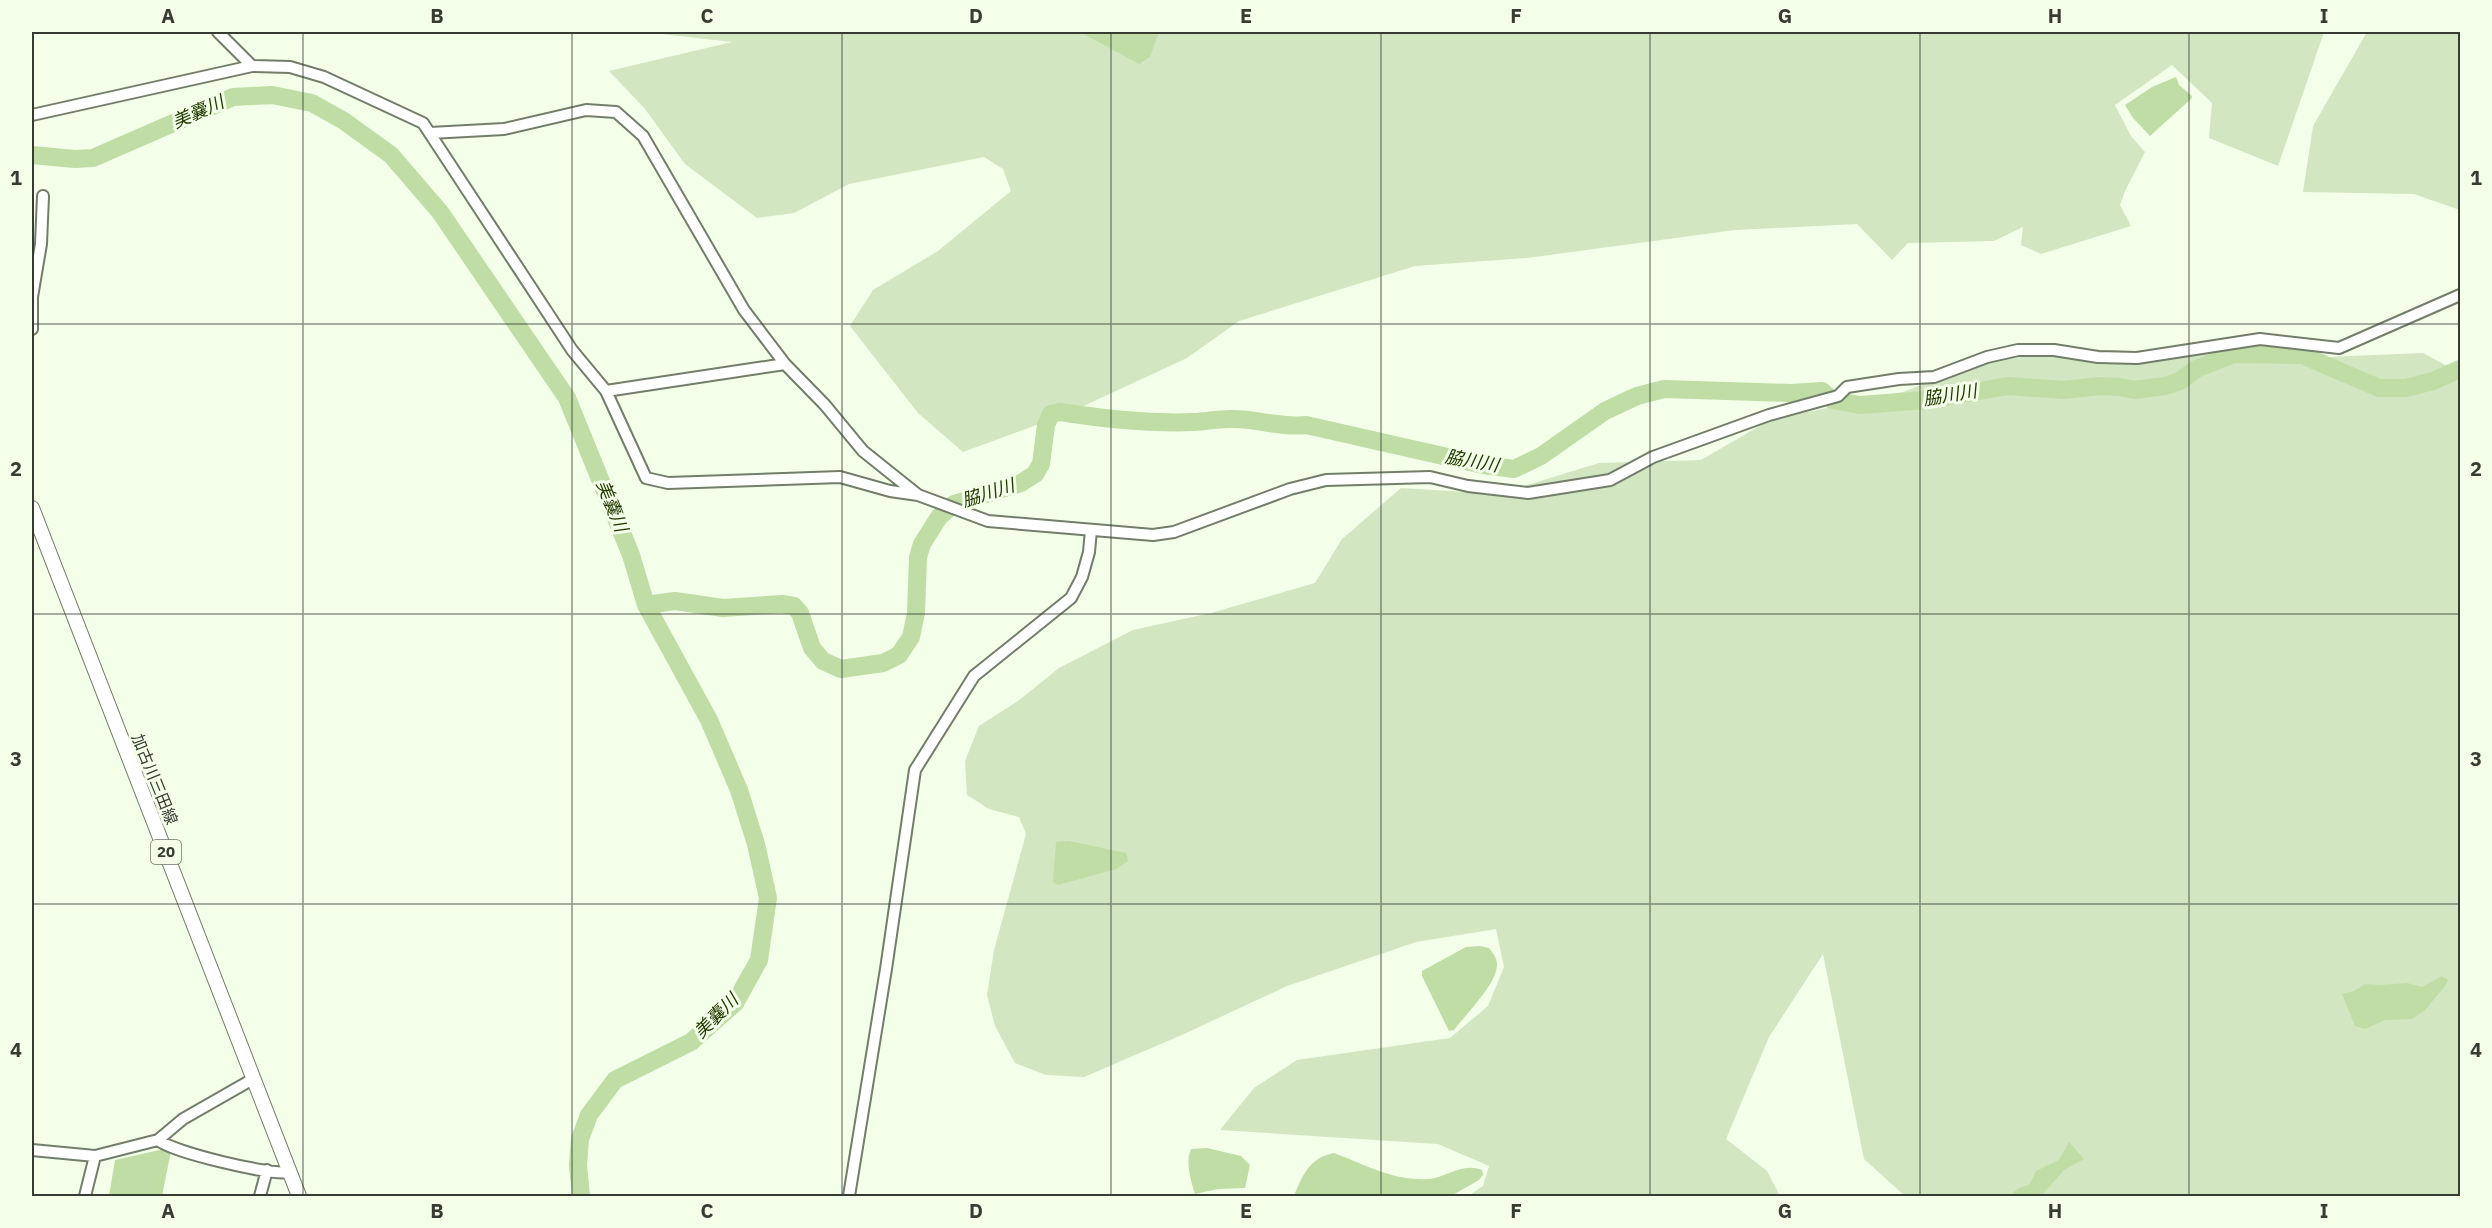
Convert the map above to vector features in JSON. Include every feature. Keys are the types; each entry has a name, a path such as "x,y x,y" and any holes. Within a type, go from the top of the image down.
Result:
{"main road":[{"name":"加古川三田線","path":"32,508 45,547 149,807 299,1197"},
{"path":"32,552 45,547"}],"street":[{"path":"221,32 252,66"},
{"path":"32,115 252,66 290,67 324,77 423,123 572,350 606,391 645,478 669,483 840,477 890,491 918,495 977,517 1008,524 1153,535 1174,532 1290,489 1326,480 1430,477 1468,486 1528,494 1610,480 1653,457 1769,415 1838,396 1847,387 1899,379 1934,377 1987,357 2018,350 2054,350 2098,357 2137,358 2259,339 2339,348 2460,295"},
{"path":"430,133 504,129 586,110 616,112 643,136 744,310 785,364 825,405 863,451 918,495"},
{"path":"32,329 32,297 42,244 43,195"},
{"path":"606,391 785,364"},
{"path":"849,1197 915,770 974,676 1071,598 1082,577 1089,552 1091,530"},
{"path":"32,1150 95,1156 159,1140 183,1119 253,1079"},
{"path":"159,1140 166,1147 208,1159 290,1172"},
{"path":"85,1197 95,1156"},
{"path":"260,1197 267,1170"}],"shaded area":[{"path":"644,32 2324,32 2278,166 2209,138 2212,103 2172,65 2115,105 2131,136 2145,152 2120,205 2131,226 2041,254 2021,245 2023,227 1994,241 1908,243 1892,260 1857,224 1735,230 1527,258 1415,266 1239,321 1187,358 1064,415 963,452 918,413 850,326 873,290 938,251 1011,191 1003,169 984,157 849,184 794,213 757,218 685,164 645,109 609,71 732,42"},
{"path":"1080,32 1159,32 1150,57 1139,64"},
{"path":"2367,32 2460,32 2460,210 2414,194 2303,192 2313,126"},
{"path":"2176,77 2179,85 2192,98 2150,136 2133,118 2125,105 2152,87"},
{"path":"2080,349 2304,358 2423,353 2460,373 2460,1196 1905,1196 1864,1159 1823,954 1769,1037 1726,1139 1767,1171 1780,1196 1468,1196 1483,1186 1489,1166 1438,1144 1220,1130 1254,1088 1297,1060 1450,1038 1488,1006 1504,967 1496,929 1416,942 1287,986 1084,1077 1046,1075 1015,1063 995,1026 987,995 994,950 1026,834 1019,817 989,809 967,795 965,761 979,726 1018,701 1059,668 1133,630 1211,613 1315,583 1342,539 1401,488 1498,494 1599,463 1701,460 1770,420 1903,392 1978,363"},
{"path":"1069,841 1126,853 1128,861 1116,869 1058,885 1053,882 1056,842"},
{"path":"1466,947 1489,948 1494,956 1497,965 1496,973 1480,999 1454,1030 1449,1031 1422,976 1422,971"},
{"path":"2442,976 2448,980 2445,986 2425,1010 2412,1019 2385,1020 2365,1029 2355,1026 2342,994 2354,991 2365,984 2407,983 2422,987"},
{"path":"2069,1142 2084,1159 2064,1170 2041,1196 2009,1196 2019,1188 2030,1184 2036,1171 2059,1160"},
{"path":"1207,1148 1241,1156 1250,1165 1245,1188 1218,1189 1195,1194 1189,1172 1189,1154 1191,1149"},
{"path":"164,1149 171,1151 162,1196 109,1196 115,1160"},
{"path":"1334,1153 1391,1175 1415,1179 1435,1178 1468,1168 1482,1170 1483,1175 1479,1180 1451,1196 1294,1196 1304,1175 1313,1163"}],"waterway":[{"name":"美嚢川","path":"32,155 75,159 93,158 233,97 272,95 312,103 344,121 391,155 440,212 567,398 631,555 646,605 709,720 739,790 756,844 768,898 759,960 735,1003 691,1042 615,1080 589,1115 580,1139 578,1165 581,1196"},
{"name":"脇川川","path":"646,605 675,601 723,608 782,604 794,606 800,613 812,648 823,661 841,669 883,663 899,655 911,637 916,613 918,557 922,544 939,517 954,504 1021,483 1035,474 1041,464 1046,425 1051,414 1060,412 1143,422 1243,419 1306,425 1483,465 1514,469 1541,456 1605,411 1637,396 1664,389 1791,393 1822,391 1832,400 1860,405 1927,400 2008,386 2064,390 2100,386 2134,390 2165,386 2180,381 2196,369 2234,354 2302,355 2379,388 2406,388 2433,381 2460,369"}]}
